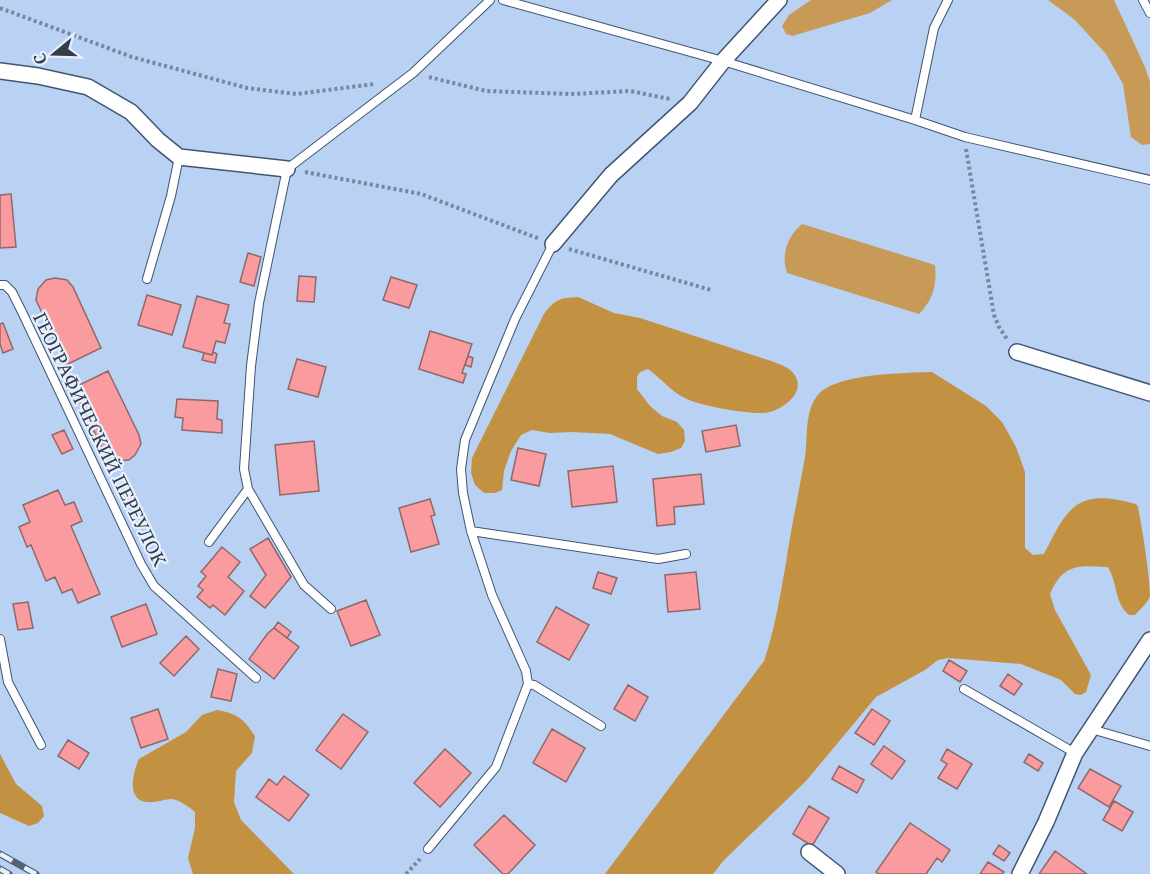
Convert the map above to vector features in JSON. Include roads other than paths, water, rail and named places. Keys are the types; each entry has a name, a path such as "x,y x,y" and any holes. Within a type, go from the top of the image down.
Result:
{"street":[{"path":"553,244 611,175 690,103 723,61 779,0"},
{"path":"0,71 38,76 88,87 131,112 179,157 287,169"},
{"path":"1017,352 1150,393"},
{"path":"1020,874 1046,822 1075,753 1150,640"},
{"path":"809,852 837,874"}],"lane":[{"path":"331,609 304,585 248,489 244,469 250,366 259,303 287,169 413,73 490,0"},
{"path":"503,0 723,61 964,137 1150,180"},
{"path":"915,120 933,28 948,0"},
{"path":"1143,0 1150,13"},
{"path":"147,279 171,196 179,157"},
{"path":"428,849 496,767 528,684 526,670 492,595 471,531 463,494 461,469 465,440 515,319 553,244"},
{"name":"ГЕОГРАФИЧЕСКИЙ ПЕРЕУЛОК","path":"0,285 5,285 16,300 141,564 154,586 256,678"},
{"path":"209,542 248,489"},
{"path":"471,531 658,559 686,554"},
{"path":"0,639 8,682 41,745"},
{"path":"528,684 534,685 601,726"},
{"path":"964,689 1075,753"},
{"path":"1091,729 1150,746"}],"railway":[{"path":"0,854 36,874"},
{"path":"0,869 9,874"}]}
